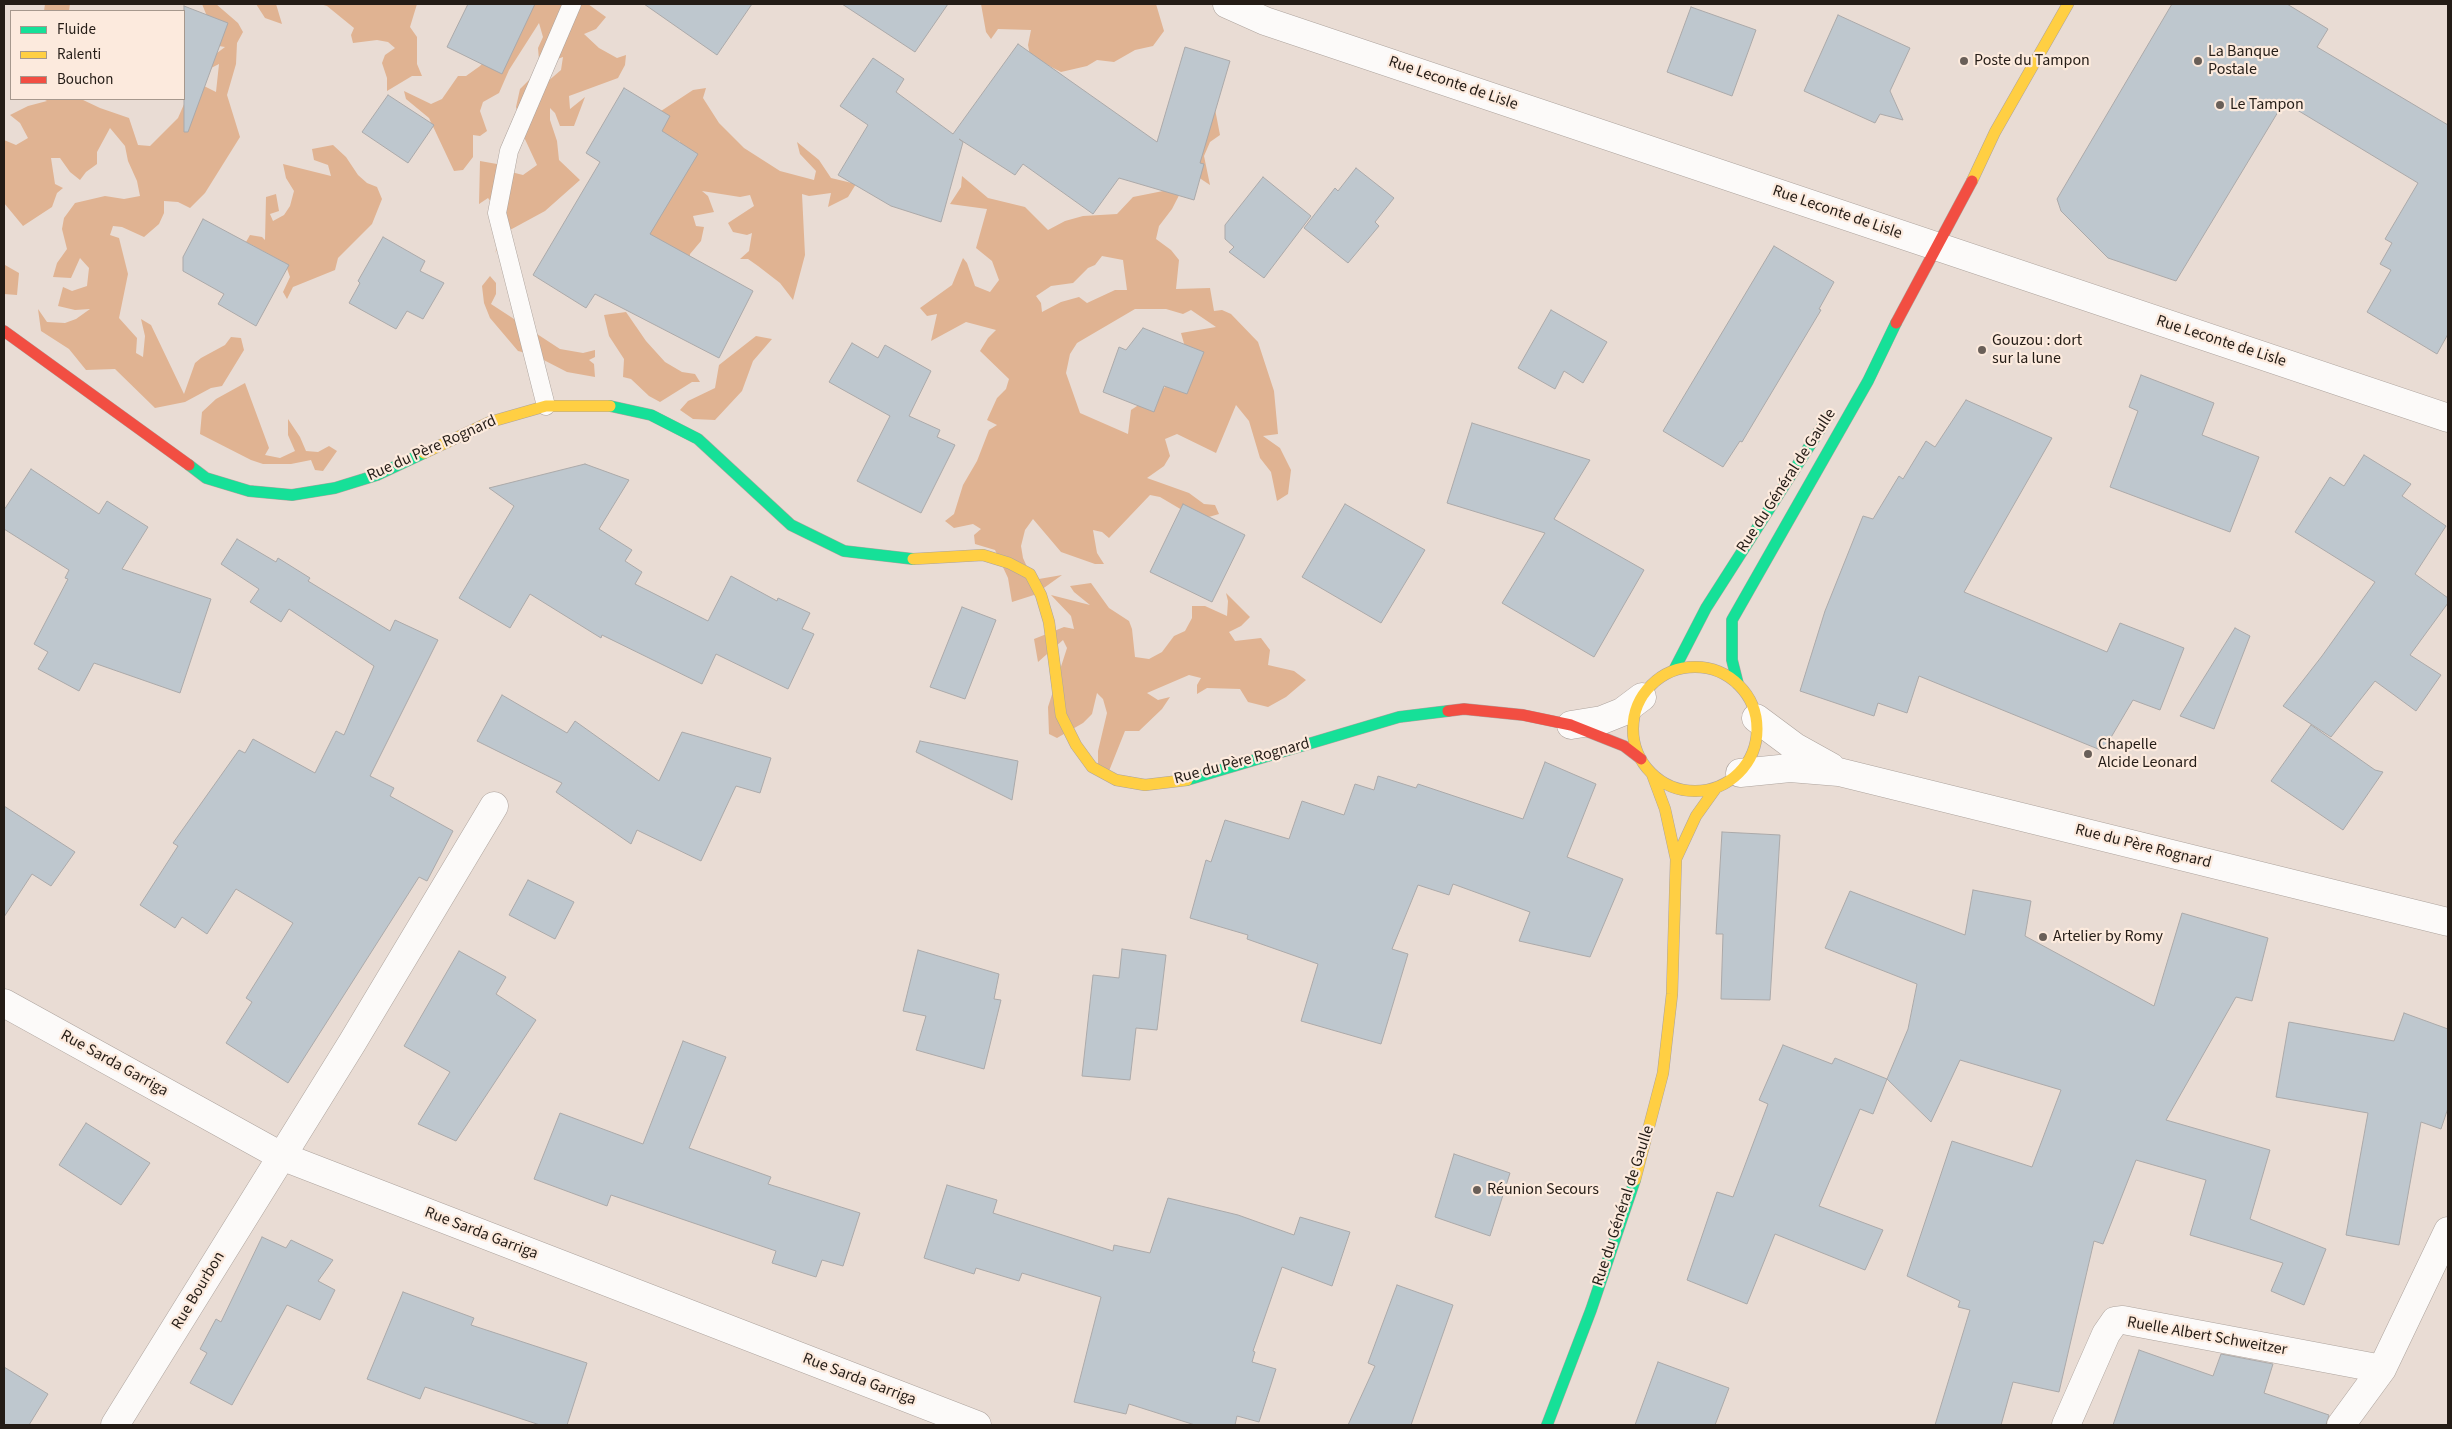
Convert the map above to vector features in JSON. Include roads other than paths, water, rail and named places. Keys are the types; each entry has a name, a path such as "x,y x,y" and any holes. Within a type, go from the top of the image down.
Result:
{"main road":[{"name":"Rue du Général de Gaulle","path":"1738,684 1732,660 1732,620 1868,381 1910,296 1959,208 1995,132 2068,4"},
{"name":"Rue du Général de Gaulle","path":"1959,208 2005,140"},
{"name":"Rue du Général de Gaulle","path":"1862,365 1910,296"},
{"name":"Rue du Père Rognard","path":"4,331 206,478 249,491 292,495 335,488 377,475 490,422 546,406 603,405 651,415 698,439 791,525 844,551 914,559 983,556 1008,563 1030,574 1041,595 1049,622 1061,715 1076,745 1092,767 1116,780 1145,785 1182,781 1399,717 1464,710 1523,715 1571,725 1618,743 1641,759"},
{"name":"Rue du Général de Gaulle","path":"1674,670 1706,608 1835,406"},
{"path":"1690,667 1707,668 1724,674 1738,684 1749,700 1756,718 1757,738 1751,756 1740,773 1716,788 1699,792 1682,790 1666,784 1652,774 1641,759 1634,744 1633,728 1642,697 1662,677 1674,670 1690,667"},
{"name":"Rue du Général de Gaulle","path":"1547,1425 1591,1310 1642,1159 1663,1073 1672,994 1676,859 1665,809 1652,774"},
{"name":"Rue du Général de Gaulle","path":"1676,859 1696,816 1716,788"}],"street":[{"name":"Rue Leconte de Lisle","path":"1227,4 1266,21 2448,418"},
{"name":"Rue du Père Rognard","path":"1571,725 1602,720 1622,712 1642,697"},
{"name":"Rue du Père Rognard","path":"1756,718 1795,747 1839,772"},
{"name":"Rue du Père Rognard","path":"1740,773 1790,768 1839,772 2448,922"},
{"name":"Rue Bourbon","path":"115,1425 456,873 494,806"},
{"name":"Rue Sarda Garriga","path":"4,1003 281,1156 977,1425"},
{"path":"2341,1425 2382,1369 2448,1231"},
{"name":"Ruelle Albert Schweitzer","path":"2066,1425 2106,1334 2115,1322 2123,1320 2382,1369"}],"lane":[{"path":"546,406 497,213 509,151 572,4"}],"place":[{"name":"Poste du Tampon","path":"1964,61"},
{"name":"La Banque Postale","path":"2198,61"},
{"name":"Le Tampon","path":"2220,105"},
{"name":"Gouzou : dort sur la lune","path":"1982,350"},
{"name":"Chapelle Alcide Leonard","path":"2088,754"},
{"name":"Artelier by Romy","path":"2043,937"},
{"name":"Réunion Secours","path":"1477,1190"}]}
